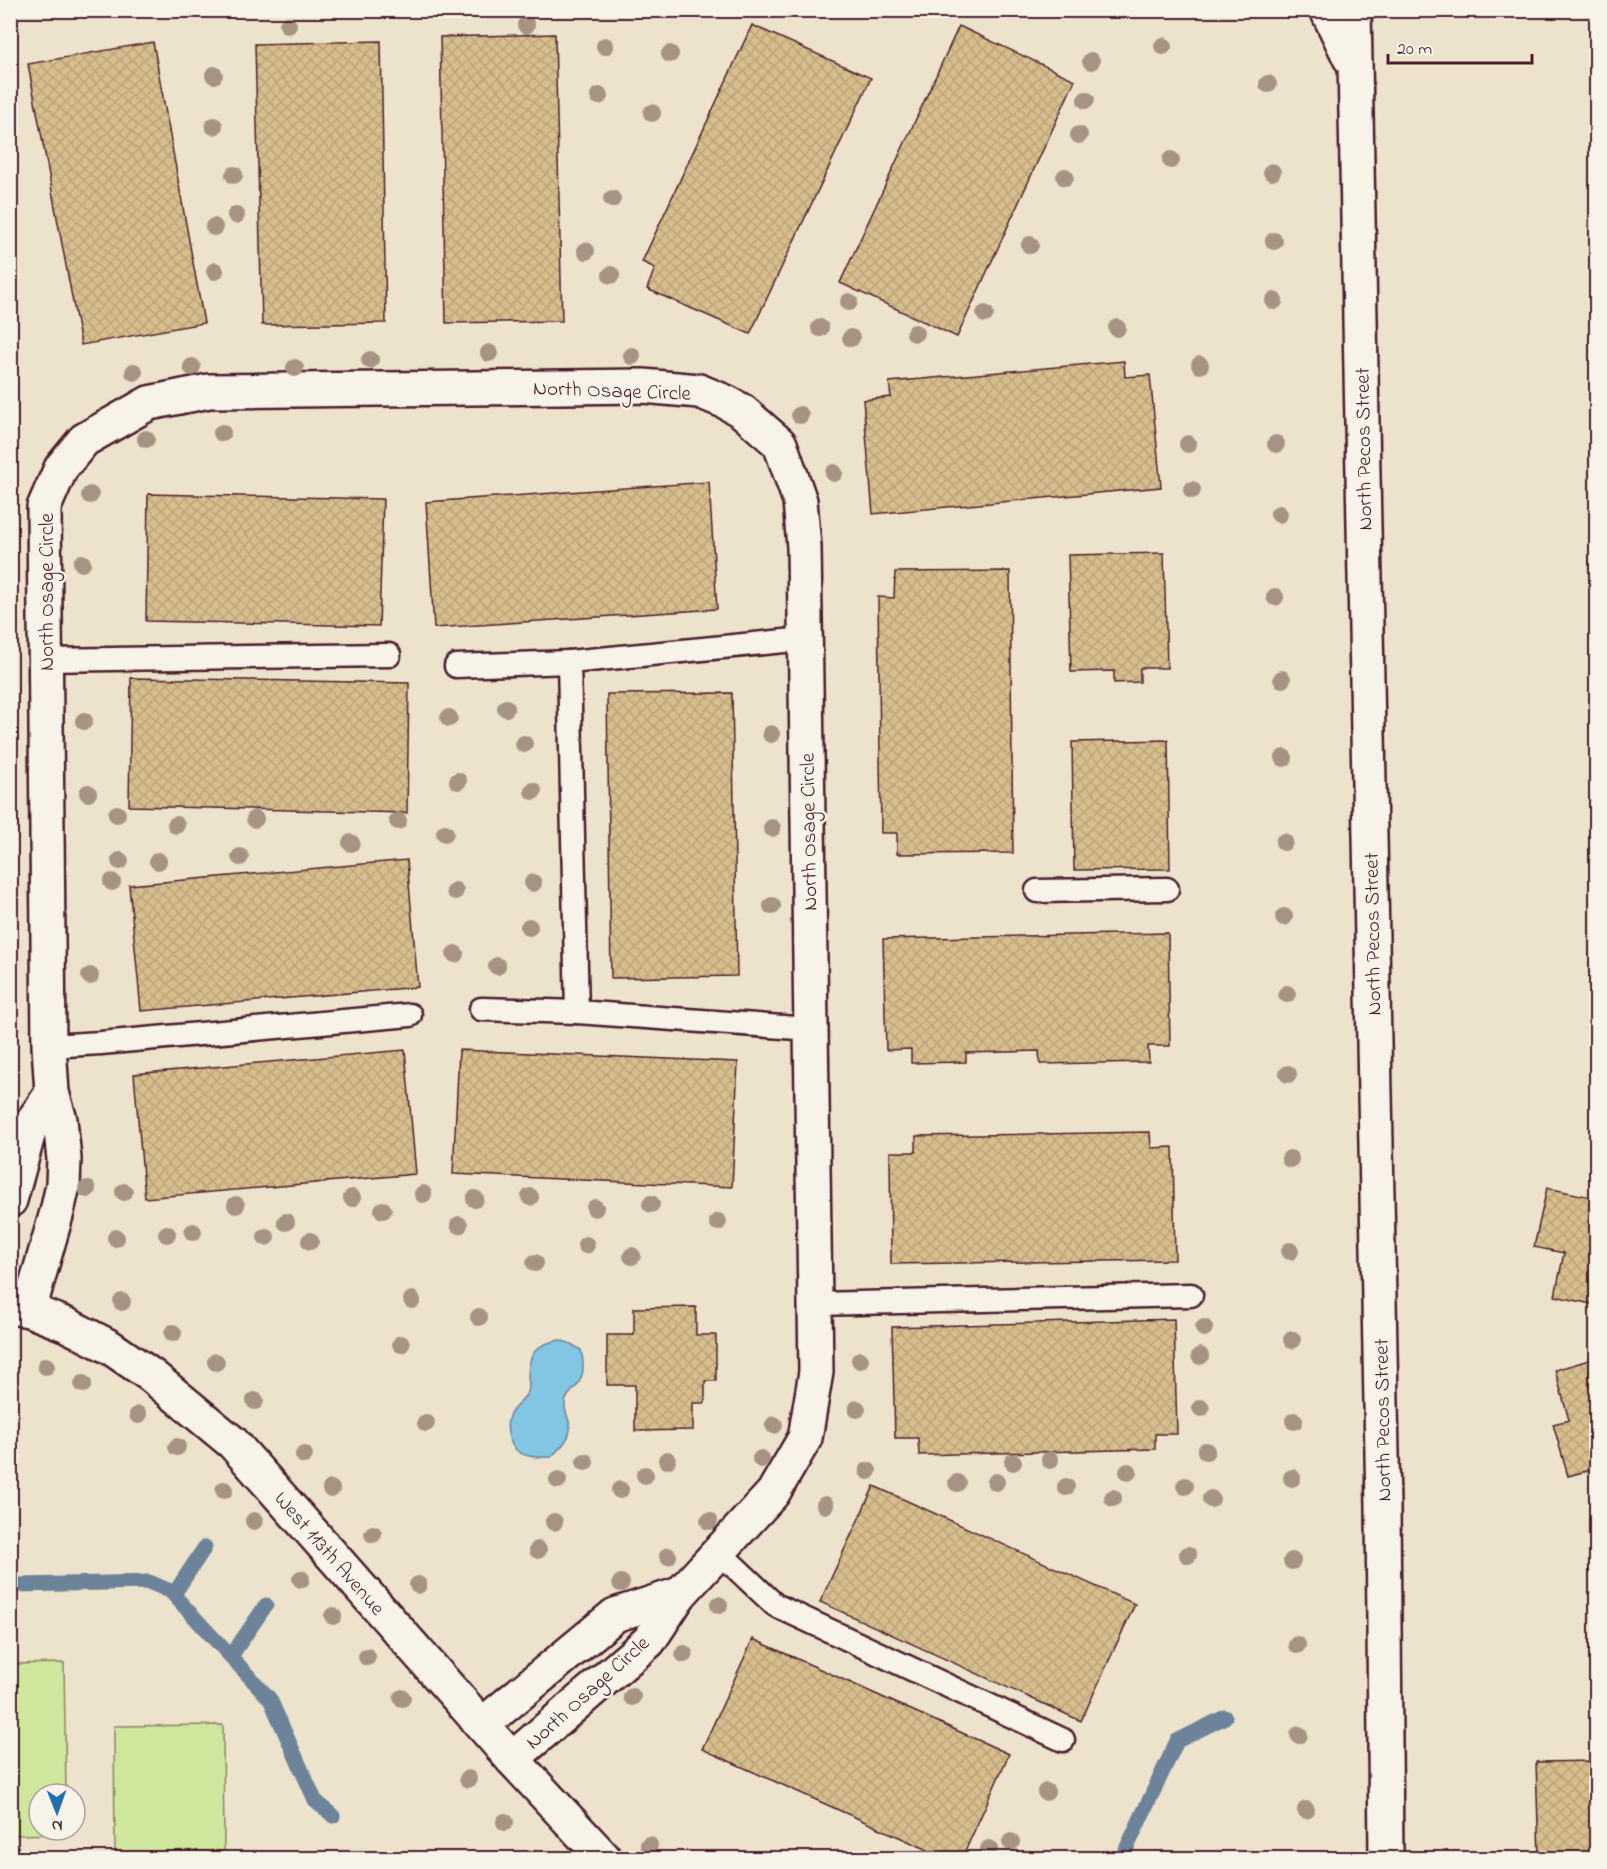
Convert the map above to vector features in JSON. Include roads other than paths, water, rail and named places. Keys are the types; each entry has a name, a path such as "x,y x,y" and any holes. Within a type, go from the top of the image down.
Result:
{"street":[{"path":"1328,10 1355,69"},
{"name":"North Pecos Street","path":"1354,10 1383,1506 1386,1858"},
{"path":"1355,69 1373,10"},
{"name":"North Osage Circle","path":"20,1309 57,1212 63,1185 64,1159 60,1120 52,1094 49,1046 44,507 61,468 84,440 149,403 209,391 643,386 699,391 742,411 780,444 800,501 804,547 816,1304 816,1372 805,1438 773,1493 680,1594 649,1641 512,1759"},
{"path":"10,1200 31,1124 52,1094"},
{"name":"West 113th Avenue","path":"20,1309 68,1325 110,1347 152,1376 233,1443 512,1759 604,1858"},
{"name":"North Osage Circle","path":"482,1725 615,1615 680,1594"}],"lane":[{"path":"456,666 569,662 805,639"},
{"path":"45,660 389,655"},
{"path":"569,662 577,1012"},
{"path":"1037,891 1167,889"},
{"path":"482,1009 577,1012 811,1029"},
{"path":"49,1046 410,1015"},
{"path":"816,1304 1191,1295"},
{"path":"718,1551 775,1605 1063,1740"}],"water":[{"path":"560,1340 581,1350 583,1360 581,1378 565,1402 570,1425 569,1434 551,1457 529,1456 513,1447 508,1433 508,1419 528,1392 528,1369 535,1351 545,1344"}],"waterway":[{"path":"174,1594 205,1547"},
{"path":"10,1588 19,1585 149,1582 170,1591 270,1699 315,1800 333,1816"},
{"path":"231,1656 266,1605"},
{"path":"1122,1858 1177,1741 1225,1717"}]}
